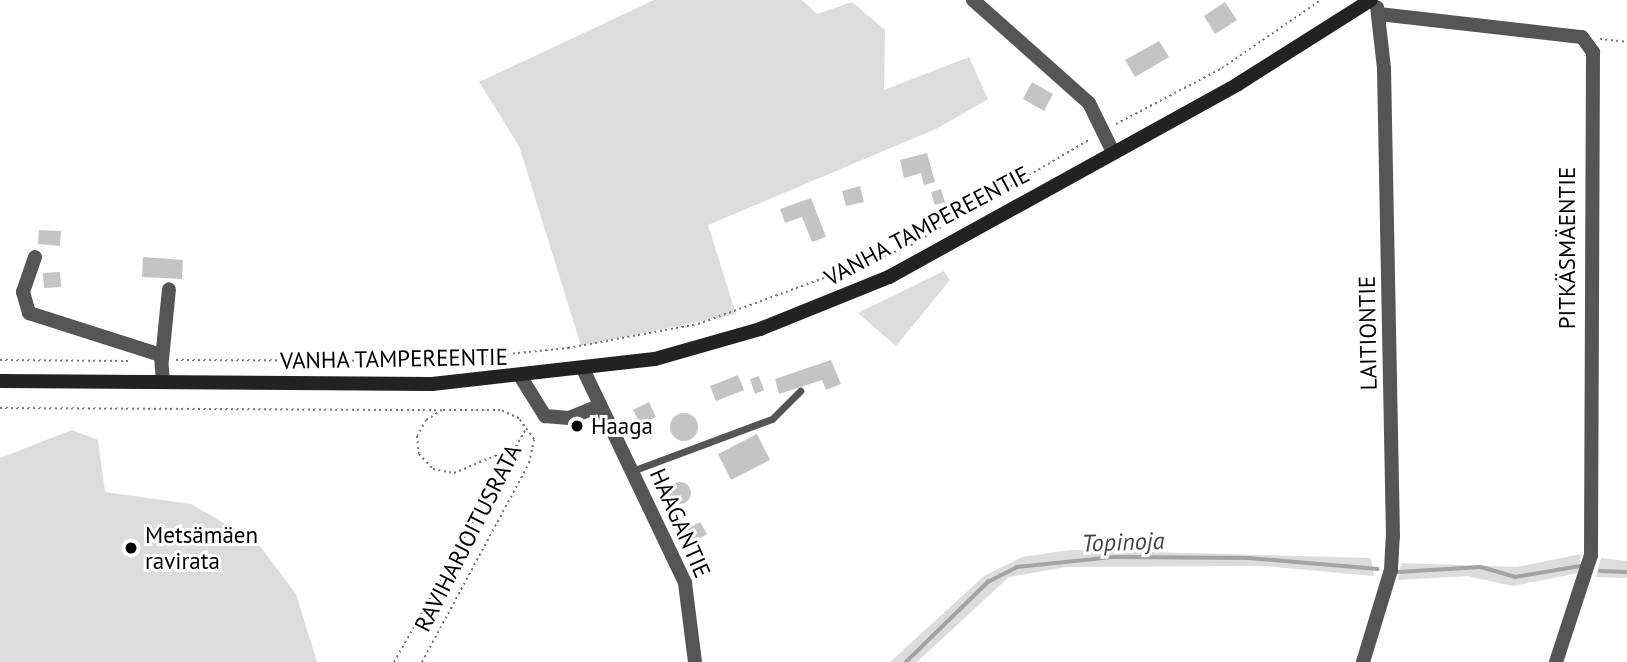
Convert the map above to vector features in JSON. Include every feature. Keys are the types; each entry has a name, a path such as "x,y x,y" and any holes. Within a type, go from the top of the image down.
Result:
{"main road":[{"name":"VANHA TAMPEREENTIE","path":"0,380 163,382 522,379 655,359 827,304 1238,84 1375,5"}],"street":[{"path":"973,0 1057,71 1089,103 1113,152"},
{"path":"1375,5 1582,37"},
{"name":"LAITIONTIE","path":"1363,662 1391,570 1393,537 1375,5"},
{"name":"PITKÄSMÄENTIE","path":"1556,662 1591,555 1593,51 1582,37"},
{"path":"35,257 23,292 29,313 162,359"},
{"path":"163,382 162,359 169,289"},
{"name":"HAAGANTIE","path":"584,371 685,583 695,662"},
{"path":"522,379 545,416 569,418 599,406"}],"lane":[{"path":"632,471 772,419 800,391"}],"path":[{"path":"162,359 516,355 698,324 906,248 1103,131 1222,68 1321,0"},
{"path":"1582,37 1627,42"},
{"path":"823,280 827,290"},
{"path":"0,360 136,360"},
{"path":"0,408 442,410"},
{"name":"RAVIHARJOITUSRATA","path":"422,662 529,463 534,439 527,429 500,410 442,410 426,420 417,436 419,454 433,469 472,471 509,450"},
{"name":"RAVIHARJOITUSRATA","path":"394,662 509,450 527,429"}],"shaded area":[{"path":"654,0 802,0 817,14 852,2 885,30 884,90 969,57 988,99 938,128 708,225 736,314 581,346 519,146 479,82"},
{"path":"944,271 950,280 896,346 858,313"},
{"name":"Metsämäen ravirata","path":"72,430 98,440 105,492 191,504 257,542 296,594 317,662 0,662 0,458"},
{"path":"1070,550 1371,558 1374,576 1265,566 1066,567 1009,577 917,662 890,662 984,576 1022,557"},
{"path":"1581,554 1578,573 1513,586 1467,576 1398,580 1401,563 1516,567"},
{"path":"1601,558 1627,561 1627,578 1596,577"}],"building":[{"path":"1225,2 1237,20 1215,34 1204,16"},
{"path":"1159,41 1169,57 1135,77 1125,60"},
{"path":"1032,82 1053,94 1044,111 1023,99"},
{"path":"927,153 935,182 924,185 921,173 904,178 900,160"},
{"path":"860,186 864,202 846,206 842,191"},
{"path":"941,189 945,202 935,205 931,192"},
{"path":"811,198 826,237 812,242 802,217 785,223 780,209"},
{"path":"39,230 61,231 60,246 38,244"},
{"path":"143,257 183,260 182,279 142,277"},
{"path":"60,272 61,287 44,288 43,273"},
{"path":"831,360 841,384 826,390 822,380 779,394 775,379"},
{"path":"738,375 744,390 716,401 710,386"},
{"path":"759,376 764,390 755,394 750,379"},
{"path":"649,402 656,417 640,424 633,410"},
{"path":"684,413 694,417 698,427 694,437 684,441 674,437 670,427 674,417"},
{"path":"757,434 770,460 731,480 718,454"},
{"path":"680,482 688,485 691,493 688,501 680,504 672,501 669,493 672,485"},
{"path":"700,522 707,534 690,544 683,531"}],"waterway":[{"name":"Topinoja","path":"906,662 988,582 1017,567 1114,557 1249,558 1378,569"},
{"name":"Topinoja","path":"1398,572 1481,567 1515,577 1580,566"},
{"name":"Topinoja","path":"1600,571 1627,572"}],"place":[{"name":"Haaga","path":"577,426"},
{"name":"Metsämäen ravirata","path":"131,548"}]}
